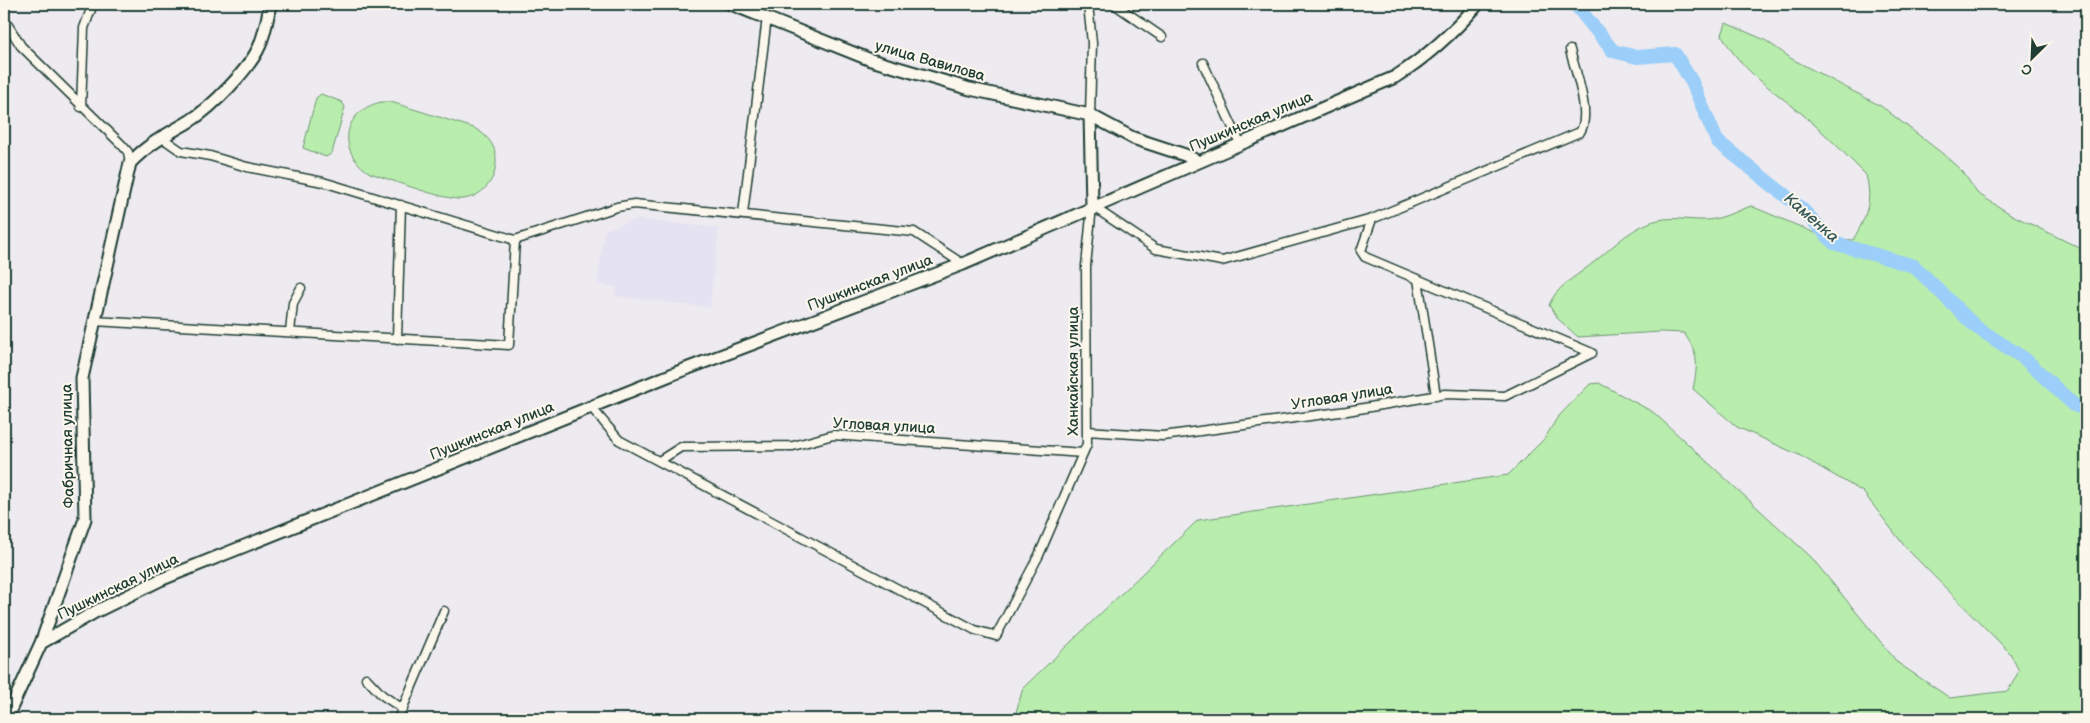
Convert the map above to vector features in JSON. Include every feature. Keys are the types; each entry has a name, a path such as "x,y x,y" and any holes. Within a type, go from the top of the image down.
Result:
{"main road":[{"path":"130,163 161,136 191,120 217,98 246,67 259,47 268,22 270,4"},
{"name":"улица Вавилова","path":"731,4 768,17 870,60 970,89 1090,115 1133,138 1185,155 1197,161"},
{"name":"Пушкинская улица","path":"41,643 95,612 160,580 592,407 962,264 1092,206 1395,77 1423,59 1451,36 1478,4"},
{"path":"1090,115 1092,206"},
{"name":"Фабричная улица","path":"6,719 41,643 85,519 81,390 83,366 130,163"}],"street":[{"path":"81,106 84,28 93,4"},
{"path":"1088,4 1092,43 1090,115"},
{"path":"1114,4 1162,37"},
{"path":"743,214 768,17"},
{"path":"4,19 21,46 122,145 128,152 130,163"},
{"path":"1092,206 1156,249 1222,261 1372,219 1580,132 1584,127 1584,108 1570,50"},
{"path":"1203,63 1240,143"},
{"path":"94,321 508,345 515,240 323,182 247,167 210,156 181,152 161,136"},
{"name":"Пушкинская улица","path":"515,240 617,207 634,204 914,232 962,264"},
{"path":"397,339 401,205"},
{"name":"Ханкайская улица","path":"659,462 975,630 996,636 1039,555 1087,444 1086,266 1092,206"},
{"path":"1372,219 1362,254 1418,279 1436,396"},
{"name":"Угловая улица","path":"1087,431 1163,436 1347,411 1445,394 1505,396 1592,353 1418,279"},
{"path":"290,332 293,303 301,288"},
{"path":"592,407 619,440 659,462"},
{"name":"Угловая улица","path":"659,462 681,447 793,446 833,434 1083,453"},
{"path":"398,719 444,611"},
{"path":"366,678 382,695 403,708"}],"shaded area":[{"path":"636,219 719,228 710,308 615,296 616,287 597,285 604,230"}],"green space":[{"path":"1726,23 1765,40 1792,59 1881,106 1963,172 1977,193 2012,215 2086,251 2086,719 1014,719 1023,688 1198,520 1508,475 1545,438 1557,418 1590,384 1599,383 1653,412 1811,557 1898,663 1950,698 2008,691 2019,671 2010,653 1906,548 1863,492 1799,455 1737,427 1693,389 1696,360 1695,354 1684,333 1660,332 1578,337 1557,318 1549,305 1561,287 1618,242 1642,226 1659,220 1715,219 1751,206 1827,238 1853,240 1862,224 1867,209 1869,193 1866,175 1818,128 1747,69 1722,35"},
{"path":"321,94 342,102 345,107 332,153 326,157 303,148 316,98"},
{"path":"381,102 391,102 474,128 483,134 493,146 496,156 494,175 487,187 470,198 455,199 370,173 359,164 352,154 348,144 348,133 351,123 358,114 368,107"}],"waterway":[{"name":"Каменка","path":"1575,4 1613,51 1637,57 1675,54 1692,82 1717,141 1802,209 1834,243 1914,266 1976,327 2025,359 2074,405 2086,409"}]}
